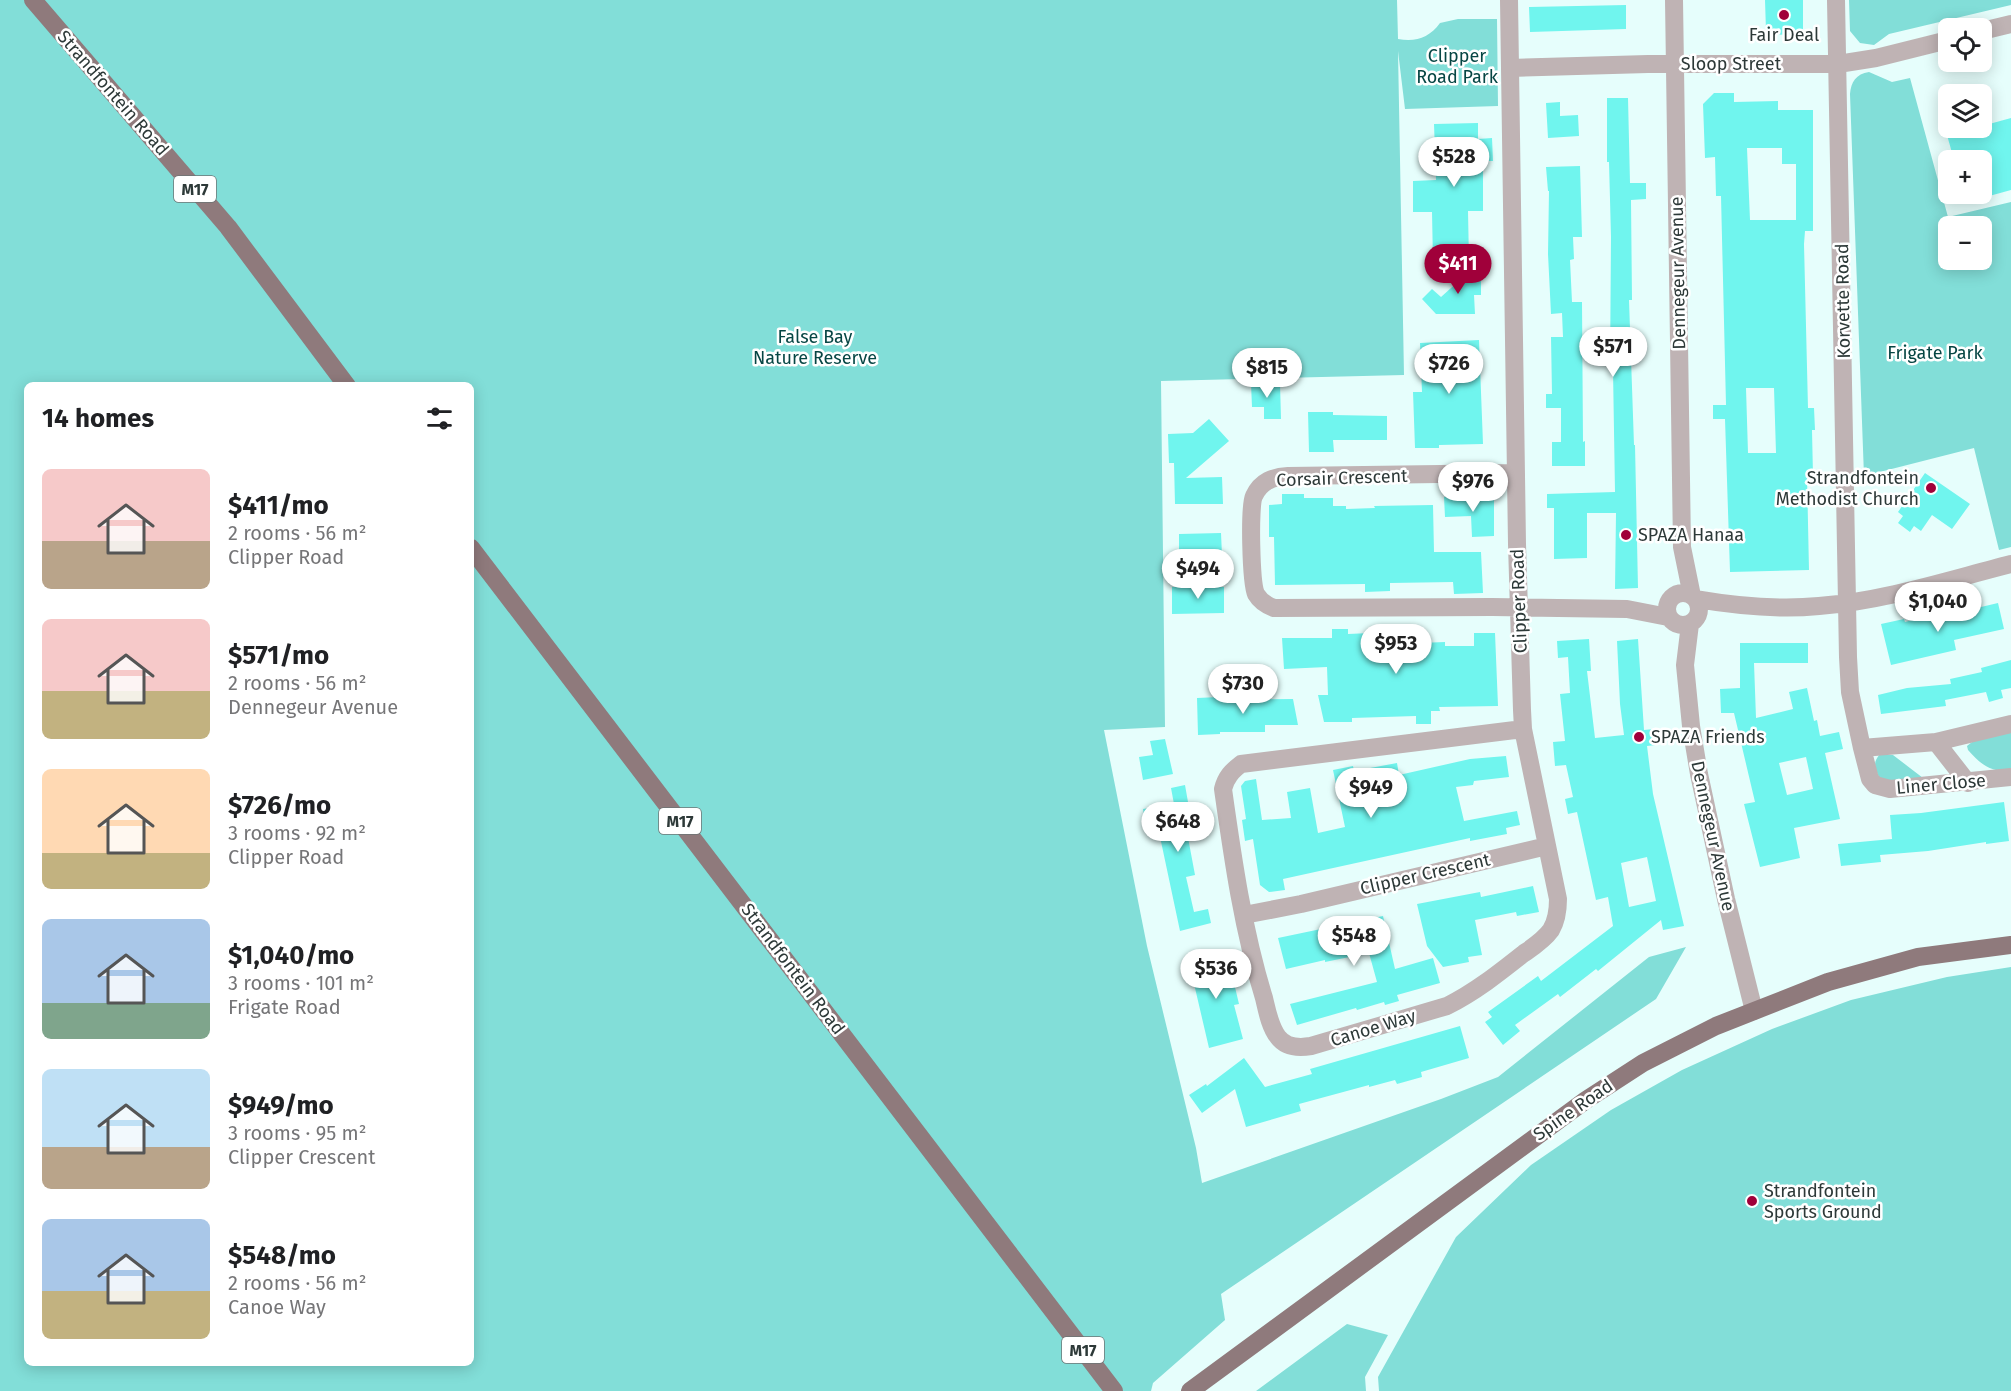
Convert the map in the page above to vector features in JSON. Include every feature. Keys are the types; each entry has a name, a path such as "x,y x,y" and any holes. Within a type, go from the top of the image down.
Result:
{"main road":[{"name":"Strandfontein Road","path":"33,0 228,227 345,382"},
{"name":"Strandfontein Road","path":"474,552 1114,1391"},
{"name":"Spine Road","path":"1190,1391 1586,1100 1643,1063 1716,1026 1828,982 1918,957 2011,945"}],"street":[{"name":"Clipper Road","path":"1509,0 1516,473 1523,729 1558,899 1558,910"},
{"name":"Dennegeur Avenue","path":"1674,0 1682,547 1687,613 1685,658 1691,726 1699,774 1726,899 1754,1011"},
{"name":"Korvette Road","path":"1836,0 1848,603"},
{"path":"1992,29 2011,24"},
{"name":"Sloop Street","path":"1510,68 1675,64 1838,64 1876,58 1938,42"},
{"name":"Corsair Crescent","path":"1516,473 1276,477 1266,481 1258,488 1251,502 1252,579 1259,599 1274,608 1519,608"},
{"name":"Dennegeur Avenue","path":"1672,597 1682,547"},
{"path":"1519,608 1627,609 1687,613 1742,606 1818,606 1886,596 2011,564"},
{"path":"1627,609 1686,593 1687,613"},
{"name":"Liner Close","path":"1848,603 1850,692 1870,779 1875,785 1890,789 2011,777"},
{"path":"1862,748 1936,742 2011,724"},
{"path":"1244,915 1233,858 1224,789 1225,781 1241,764 1523,729"},
{"path":"1936,742 1968,783"},
{"name":"Clipper Crescent","path":"1244,915 1301,904 1547,846"},
{"name":"Canoe Way","path":"1244,915 1252,959 1274,1031 1283,1043 1301,1048 1447,1006 1463,998 1545,938 1556,921 1558,910"}],"green space":[{"name":"False Bay Nature Reserve","path":"0,0 1397,0 1398,39 1411,40 1422,38 1440,23 1458,19 1497,19 1498,106 1405,109 1398,51 1404,375 1161,381 1165,727 1104,730 1147,946 1196,1148 1202,1183 1498,1077 1649,957 1686,947 1656,999 1221,1294 1225,1320 1153,1383 1151,1391 0,1391"},
{"path":"1849,0 2011,0 2011,5 1956,18 1938,18 1938,22 1889,34 1874,45 1860,43 1850,31"},
{"name":"Frigate Park","path":"1869,72 1892,82 1910,78 1938,180 1938,204 1944,204 1948,216 1938,216 1938,270 1992,270 1992,216 1952,216 2011,202 2011,547 1999,550 1974,448 1864,476 1850,94 1855,79"},
{"path":"2011,730 2011,772 1987,767 1968,750 1967,746 1972,742"},
{"path":"1880,754 1893,755 1923,778 1906,783 1880,779 1875,766"},
{"name":"Strandfontein Sports Ground","path":"2011,967 2011,1391 1379,1391 1378,1377 1456,1237 1531,1165 1611,1110 1682,1070 1772,1029 1851,1000 1947,977"},
{"path":"1347,1324 1388,1335 1365,1377 1366,1391 1256,1391"}],"building":[{"name":"Fair Deal","path":"1765,0 1803,0 1803,34 1772,35 1766,31"},
{"path":"1626,5 1626,29 1530,32 1529,7"},
{"path":"1714,93 1734,93 1734,102 1778,101 1778,110 1813,110 1813,231 1805,231 1804,244 1808,408 1814,408 1815,430 1812,430 1813,476 1807,476 1809,570 1730,572 1725,419 1713,419 1713,405 1726,405 1721,196 1716,196 1715,157 1705,158 1703,104","holes":["1747,148 1782,148 1782,164 1796,164 1796,220 1750,220","1746,388 1774,388 1776,453 1748,453"]},
{"path":"1607,98 1628,98 1630,183 1646,183 1646,199 1631,200 1632,300 1629,300 1638,588 1615,589 1616,513 1587,513 1587,558 1554,559 1554,508 1547,508 1547,494 1615,492 1613,370 1610,370 1611,237 1609,162 1607,162"},
{"path":"1560,102 1560,116 1578,115 1579,136 1548,138 1546,103"},
{"path":"2011,118 2011,190 1992,195 1992,150 1951,150 1948,138 1992,138 1992,123"},
{"path":"1478,123 1478,139 1492,138 1493,161 1483,161 1483,211 1468,211 1469,261 1433,262 1432,212 1413,212 1413,181 1436,180 1434,124"},
{"path":"1580,166 1582,237 1573,237 1574,259 1570,260 1572,302 1582,302 1585,466 1552,466 1552,442 1561,442 1561,408 1546,408 1546,394 1552,394 1551,337 1563,337 1562,313 1551,314 1548,254 1549,191 1546,167"},
{"path":"1481,261 1481,295 1474,295 1475,314 1436,314 1422,299 1432,289 1441,297"},
{"path":"1479,340 1483,444 1415,448 1413,392 1422,392 1420,343"},
{"path":"1251,383 1280,383 1281,419 1264,419 1264,407 1252,407"},
{"path":"1308,412 1387,416 1387,440 1333,440 1334,452 1309,452"},
{"path":"1209,419 1229,441 1186,478 1222,477 1223,504 1175,504 1174,463 1169,463 1168,434 1193,433"},
{"name":"Strandfontein Methodist Church","path":"1925,473 1970,504 1952,529 1932,515 1921,531 1914,526 1910,532 1898,523 1903,516 1898,512"},
{"path":"1282,494 1304,494 1304,498 1333,498 1333,506 1346,506 1346,509 1433,505 1434,552 1481,552 1483,593 1454,594 1453,582 1390,583 1390,591 1365,592 1365,584 1275,585 1274,537 1269,537 1269,505 1282,504"},
{"path":"1444,497 1494,498 1494,536 1472,537 1471,516 1445,517"},
{"path":"1221,533 1222,555 1179,556 1179,534"},
{"path":"1172,587 1224,587 1224,613 1172,614"},
{"path":"1998,603 2004,629 1954,640 1956,650 1891,665 1881,624 1904,619 1905,622 1946,611 1947,615"},
{"path":"1332,629 1348,629 1348,634 1393,632 1394,644 1445,642 1445,646 1474,646 1474,633 1495,633 1498,706 1439,707 1440,711 1431,711 1431,724 1416,724 1416,716 1352,718 1352,722 1324,722 1318,695 1328,695 1327,667 1284,669 1282,638 1332,638"},
{"path":"1589,639 1591,671 1587,671 1595,738 1624,735 1617,641 1638,639 1644,730 1654,729 1656,745 1647,746 1653,794 1684,926 1663,930 1661,920 1598,971 1596,969 1560,997 1558,994 1515,1025 1520,1031 1503,1045 1485,1022 1492,1017 1488,1012 1538,976 1541,981 1613,926 1608,897 1596,900 1577,812 1568,814 1565,799 1573,797 1566,765 1555,766 1553,742 1565,741 1560,694 1570,693 1568,657 1558,658 1557,641","holes":["1647,857 1656,901 1629,907 1621,863"]},
{"path":"1740,643 1808,643 1808,663 1754,663 1756,718 1793,709 1789,692 1807,688 1814,721 1817,720 1820,736 1839,732 1843,749 1825,753 1840,819 1794,828 1800,858 1760,867 1744,804 1755,802 1734,713 1721,713 1720,689 1740,688","holes":["1806,757 1813,789 1787,795 1779,763"]},
{"path":"2011,660 2011,688 2001,690 2003,698 1989,702 1986,692 1945,700 1946,706 1881,714 1878,695 1907,688 1951,684 1950,679 1982,672 1981,668"},
{"path":"1219,697 1219,700 1293,699 1298,725 1265,725 1265,732 1220,732 1220,734 1198,735 1197,698"},
{"path":"1165,739 1173,774 1143,780 1139,757 1153,755 1150,741"},
{"path":"1506,756 1509,777 1474,781 1473,785 1456,787 1464,821 1517,811 1520,825 1506,828 1507,834 1470,841 1470,838 1283,879 1285,890 1269,892 1260,885 1253,839 1245,841 1242,820 1246,819 1241,786 1245,781 1256,779 1262,820 1291,818 1287,792 1310,788 1318,833 1345,827 1333,770 1353,766 1354,771 1397,763 1399,775 1470,759"},
{"path":"1185,785 1188,802 1192,802 1196,825 1186,827 1195,875 1186,877 1194,912 1208,909 1211,923 1180,931 1159,832 1147,834 1143,809 1174,804 1171,788"},
{"path":"2004,802 2009,841 1880,855 1881,862 1841,866 1838,844 1892,839 1890,815"},
{"path":"1533,886 1539,912 1517,916 1516,912 1475,920 1482,955 1468,957 1469,962 1443,967 1427,946 1417,904 1480,892 1481,897"},
{"path":"1383,916 1395,969 1433,958 1440,983 1397,995 1399,1001 1385,1005 1384,1002 1357,1010 1356,1008 1297,1025 1290,1004 1377,982 1369,953 1286,969 1278,938"},
{"path":"1217,952 1219,961 1223,960 1229,984 1234,983 1239,1004 1234,1005 1243,1039 1209,1048 1188,958"},
{"path":"1460,1026 1469,1058 1421,1072 1422,1077 1397,1084 1395,1080 1369,1087 1369,1085 1299,1104 1301,1111 1246,1127 1235,1089 1202,1113 1189,1095 1206,1084 1207,1086 1244,1058 1265,1087 1312,1074 1310,1069"}],"place":[{"name":"Fair Deal","path":"1784,15"},
{"name":"Strandfontein Methodist Church","path":"1931,488"},
{"name":"SPAZA Hanaa","path":"1626,535"},
{"name":"SPAZA Friends","path":"1639,737"},
{"name":"Strandfontein Sports Ground","path":"1752,1201"}],"park label":[{"name":"Clipper Road Park","path":"1457,66"}]}
